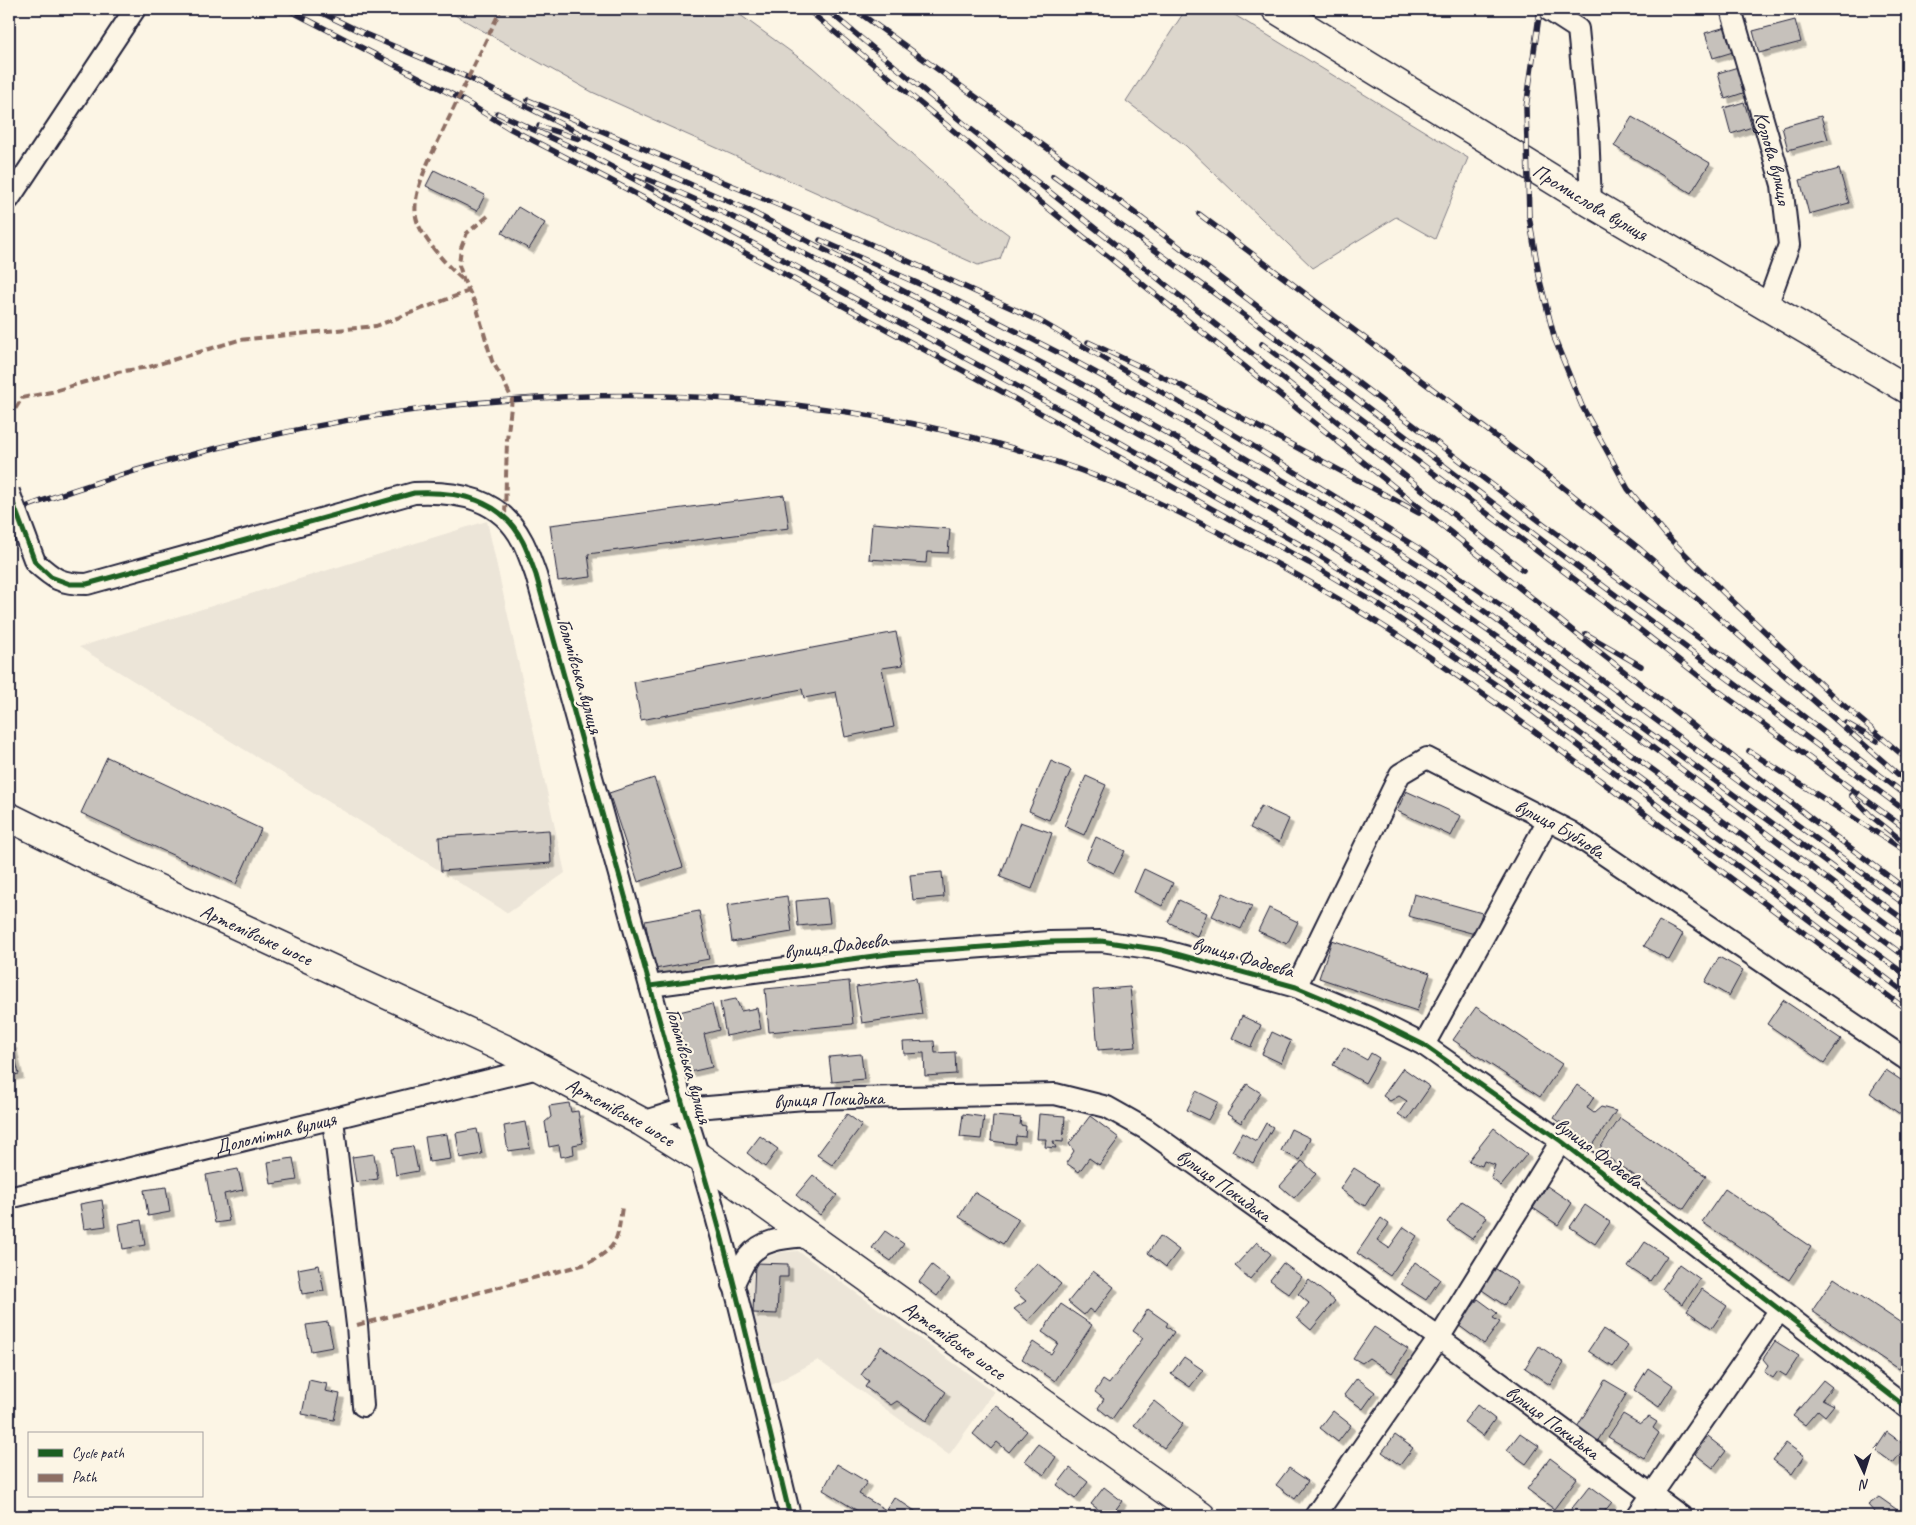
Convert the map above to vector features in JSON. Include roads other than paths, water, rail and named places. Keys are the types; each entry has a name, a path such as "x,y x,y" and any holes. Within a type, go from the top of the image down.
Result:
{"main road":[{"name":"Промислова вулиця","path":"1276,9 1590,203 1907,389"},
{"name":"Артемівське шосе","path":"9,817 111,867 507,1050 642,1122 700,1158 1202,1516"}],"street":[{"path":"9,199 135,9"},
{"path":"1547,9 1578,29 1588,129 1590,203"},
{"name":"Козлова вулиця","path":"1731,9 1782,185 1789,245 1767,306"},
{"name":"Гольмівська вулиця","path":"9,492 35,562 51,577 70,584 86,584 414,494 440,492 468,497 490,506 505,516 523,541 536,575 684,1109 700,1158 790,1516"},
{"name":"вулиця Бубнова","path":"1296,987 1400,774 1427,758 1572,832 1907,1060"},
{"path":"1424,1045 1548,820"},
{"name":"вулиця Фадєєва","path":"650,986 889,954 1050,942 1101,941 1162,950 1296,987 1370,1018 1424,1045 1561,1141 1907,1408"},
{"name":"Доломітна вулиця","path":"9,1198 542,1068"},
{"name":"вулиця Покидька","path":"642,1122 684,1109 805,1099 1055,1094 1106,1107 1146,1129 1438,1338 1681,1516"},
{"path":"333,1119 357,1325 362,1406"},
{"path":"1316,1516 1438,1338 1561,1141"},
{"path":"733,1285 748,1258 760,1246 780,1238 809,1236"},
{"path":"1637,1516 1779,1310"}],"railway":[{"path":"287,9 459,98 509,128 610,180 999,390 1309,563 1376,603 1514,697 1907,994"},
{"path":"314,9 365,34 469,78 613,150 746,209 1078,382 1292,505 1376,555 1437,595 1636,735 1907,939"},
{"path":"807,9 997,167 1593,647 1816,822 1907,890"},
{"path":"826,9 967,126 1523,570"},
{"path":"854,9 1094,182 1545,525 1755,679 1907,796"},
{"path":"1540,9 1526,108 1529,216 1540,281 1555,340 1582,406 1628,489 1666,535 1834,697 1907,759"},
{"path":"528,100 857,238 1040,321 1240,438 1418,548 1506,609 1907,906"},
{"path":"497,113 595,158 1089,425 1313,552 1410,613 1531,697 1907,976"},
{"path":"539,126 579,139"},
{"path":"636,175 711,206 819,261 1144,436 1305,530 1383,579 1483,647 1776,860 1907,958"},
{"path":"1053,176 1288,347 1543,541 1907,812"},
{"path":"1199,214 1550,477 1641,550 1907,782"},
{"path":"820,240 951,298 1063,355 1148,401 1337,512 1435,575 1907,922"},
{"path":"1088,342 1182,386 1419,513"},
{"path":"1262,344 1606,603 1713,687 1907,830"},
{"path":"9,513 116,477 224,446 334,423 446,406 557,397 670,396 782,404 894,420 989,442 1052,460 1144,496 1270,560 1379,623 1521,722 1907,1010"},
{"path":"1586,634 1641,666"},
{"path":"1846,723 1877,741"},
{"path":"1749,751 1907,852"},
{"path":"1851,795 1870,815 1907,845"}]}
